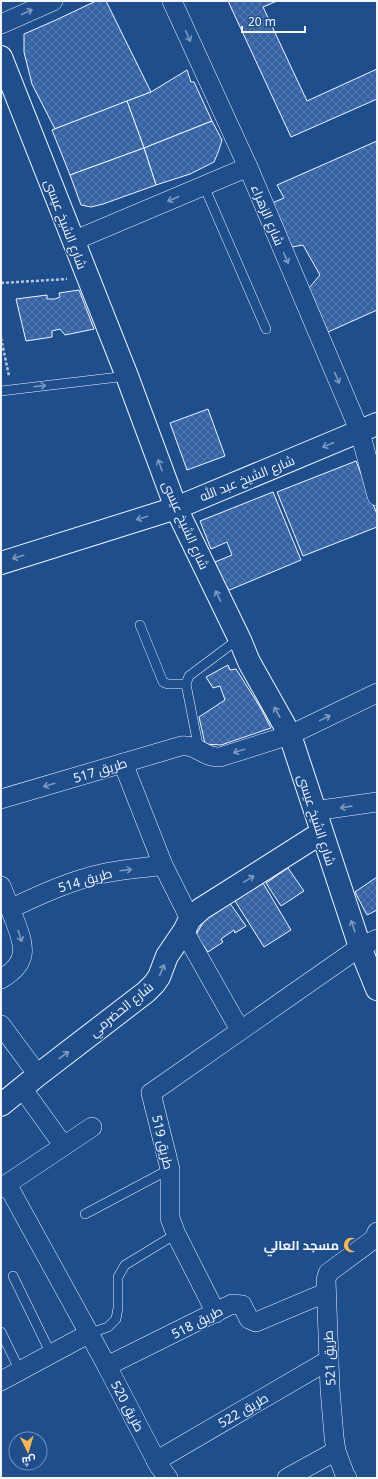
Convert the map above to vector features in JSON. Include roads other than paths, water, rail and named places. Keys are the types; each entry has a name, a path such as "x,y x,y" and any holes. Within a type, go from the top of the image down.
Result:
{"street":[{"path":"1,24 53,1"},
{"name":"شارع الزهراء","path":"172,1 368,428 377,496"},
{"name":"شارع الشيخ عيسى","path":"1,57 127,376 176,508 240,640 249,662 290,735 321,833 368,943 377,989"},
{"path":"73,241 248,167"},
{"name":"شارع الشيخ عبد الله","path":"1,563 176,508 368,428"},
{"name":"طريق 517","path":"1,800 181,746 192,746 212,758 220,757 290,735 377,693"},
{"path":"123,763 187,925 240,1030"},
{"path":"314,811 377,802"},
{"name":"شارع الحضرمي","path":"1,1105 146,992 159,977 167,956 187,925 201,909 321,833"},
{"name":"طريق 514","path":"10,909 46,892 84,878 106,873 163,865"},
{"path":"1,886 23,946 22,958 16,968 1,979"},
{"name":"طريق 519","path":"216,1313 176,1234 170,1218 170,1169 151,1093 240,1030 368,943"},
{"path":"1,1025 63,1145"},
{"path":"4,1186 92,1127"},
{"name":"طريق 520","path":"4,1186 107,1366 158,1471"},
{"name":"طريق 521","path":"348,1478 345,1475 336,1451 334,1437 325,1293 326,1280 328,1273 374,1239 377,1232"},
{"name":"طريق 518","path":"107,1366 232,1304 242,1305 249,1320 256,1322 325,1293"},
{"path":"1,1381 88,1334"},
{"name":"طريق 522","path":"158,1471 329,1360"},
{"path":"291,1477 336,1451"}],"lane":[{"path":"204,186 266,329"},
{"path":"1,390 12,390 127,376"},
{"path":"140,625 163,682 168,684 186,684"},
{"path":"199,750 186,684 189,676 233,643 240,640"},
{"path":"84,1214 170,1169"},
{"path":"88,1334 108,1327 116,1319 118,1308 118,1277 125,1265 176,1234"},
{"path":"13,1276 51,1354"},
{"path":"1,1332 20,1371"}],"place":[{"name":"مسجد العالي","path":"351,1245"}]}
